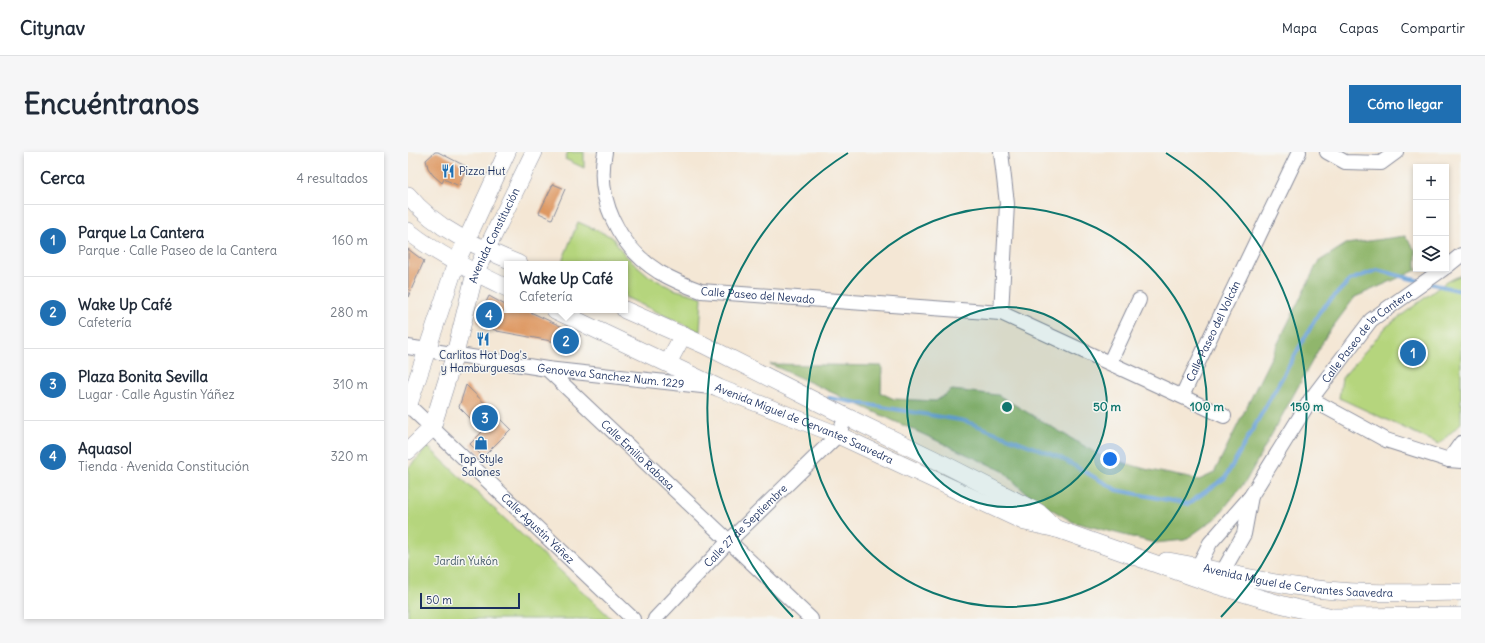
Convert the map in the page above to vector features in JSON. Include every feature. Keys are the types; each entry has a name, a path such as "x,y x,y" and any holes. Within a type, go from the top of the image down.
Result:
{"street":[{"path":"408,406 456,263 465,240 507,152"},
{"name":"Avenida Constitución","path":"408,451 432,428 455,354 475,273 534,152"},
{"name":"Calle Paseo del Nevado","path":"605,152 603,173 606,203 612,221 625,241 639,255 658,272 681,283 701,291 1002,313"},
{"path":"1001,152 1008,204 1002,313 1224,416"},
{"name":"Calle Paseo del Volcán","path":"1182,396 1299,152"},
{"path":"1327,152 1345,162 1381,163 1396,152"},
{"path":"408,195 418,208 435,223 485,250 512,261"},
{"path":"408,231 427,246 456,263 504,287"},
{"path":"1449,265 1461,255"},
{"name":"Calle Paseo de la Cantera","path":"1251,496 1311,399 1371,320 1439,272"},
{"path":"1110,362 1139,300"},
{"name":"Avenida Miguel de Cervantes Saavedra","path":"628,311 683,335 1038,512 1057,529"},
{"name":"Avenida Miguel de Cervantes Saavedra","path":"561,313 719,388 838,435 1024,522 1057,529 1137,556 1195,571 1219,579 1280,604 1331,618 1461,616"},
{"path":"668,363 683,335"},
{"name":"Genoveva Sanchez Num. 1229","path":"408,347 547,369 719,388"},
{"name":"Calle Emilio Rabasa","path":"547,369 811,619"},
{"path":"1311,399 1386,440 1455,460 1461,443"},
{"name":"Calle Agustín Yáñez","path":"408,406 634,619"},
{"path":"838,435 846,417"},
{"name":"Calle 27 de Septiembre","path":"655,619 728,542 838,435"},
{"path":"1195,571 1210,543 1251,496"},
{"path":"1219,579 1244,534 1251,496"},
{"name":"Avenida Miguel de Cervantes Saavedra","path":"1219,579 1361,592 1461,592"}],"green space":[{"path":"568,152 584,152 584,168 565,159"},
{"path":"578,222 612,237 625,255 649,276 673,289 702,297 700,332 628,298 628,261 562,261"},
{"path":"1405,236 1413,247 1413,272 1355,297 1326,336 1246,481 1217,517 1185,540 1155,543 1073,522 1029,496 1003,471 770,364 882,366 881,393 894,399 936,401 952,390 998,395 1101,456 1145,469 1199,480 1214,473 1318,262 1346,244"},
{"path":"1461,275 1461,423 1439,444 1339,398 1342,378 1386,327 1446,282"},
{"name":"Jardín Yukón","path":"428,447 612,619 408,619 408,468"}],"building":[{"name":"Pizza Hut","path":"435,152 438,152 467,167 459,186 444,179 442,183 428,168 426,160"},
{"path":"553,184 565,189 552,219 539,213"},
{"path":"408,249 424,261 408,297"},
{"path":"489,296 504,304 504,313 532,313 580,335 578,346 497,331 477,321"},
{"path":"466,385 511,429 483,457 470,444 483,431 459,407"}],"waterway":[{"path":"829,398 965,421 1059,457 1117,490 1188,504 1225,478 1320,311 1350,280 1377,270 1420,281"},
{"path":"1428,283 1461,291"}],"place":[{"name":"Pizza Hut","path":"448,171"},
{"name":"Aquasol","path":"489,315"},
{"name":"Carlitos Hot Dog's y Hamburguesas","path":"483,339"},
{"name":"Wake Up Café","path":"566,341"},
{"name":"Parque La Cantera","path":"1413,353"},
{"name":"Plaza Bonita Sevilla","path":"485,418"},
{"name":"Top Style Salones","path":"481,443"}]}
